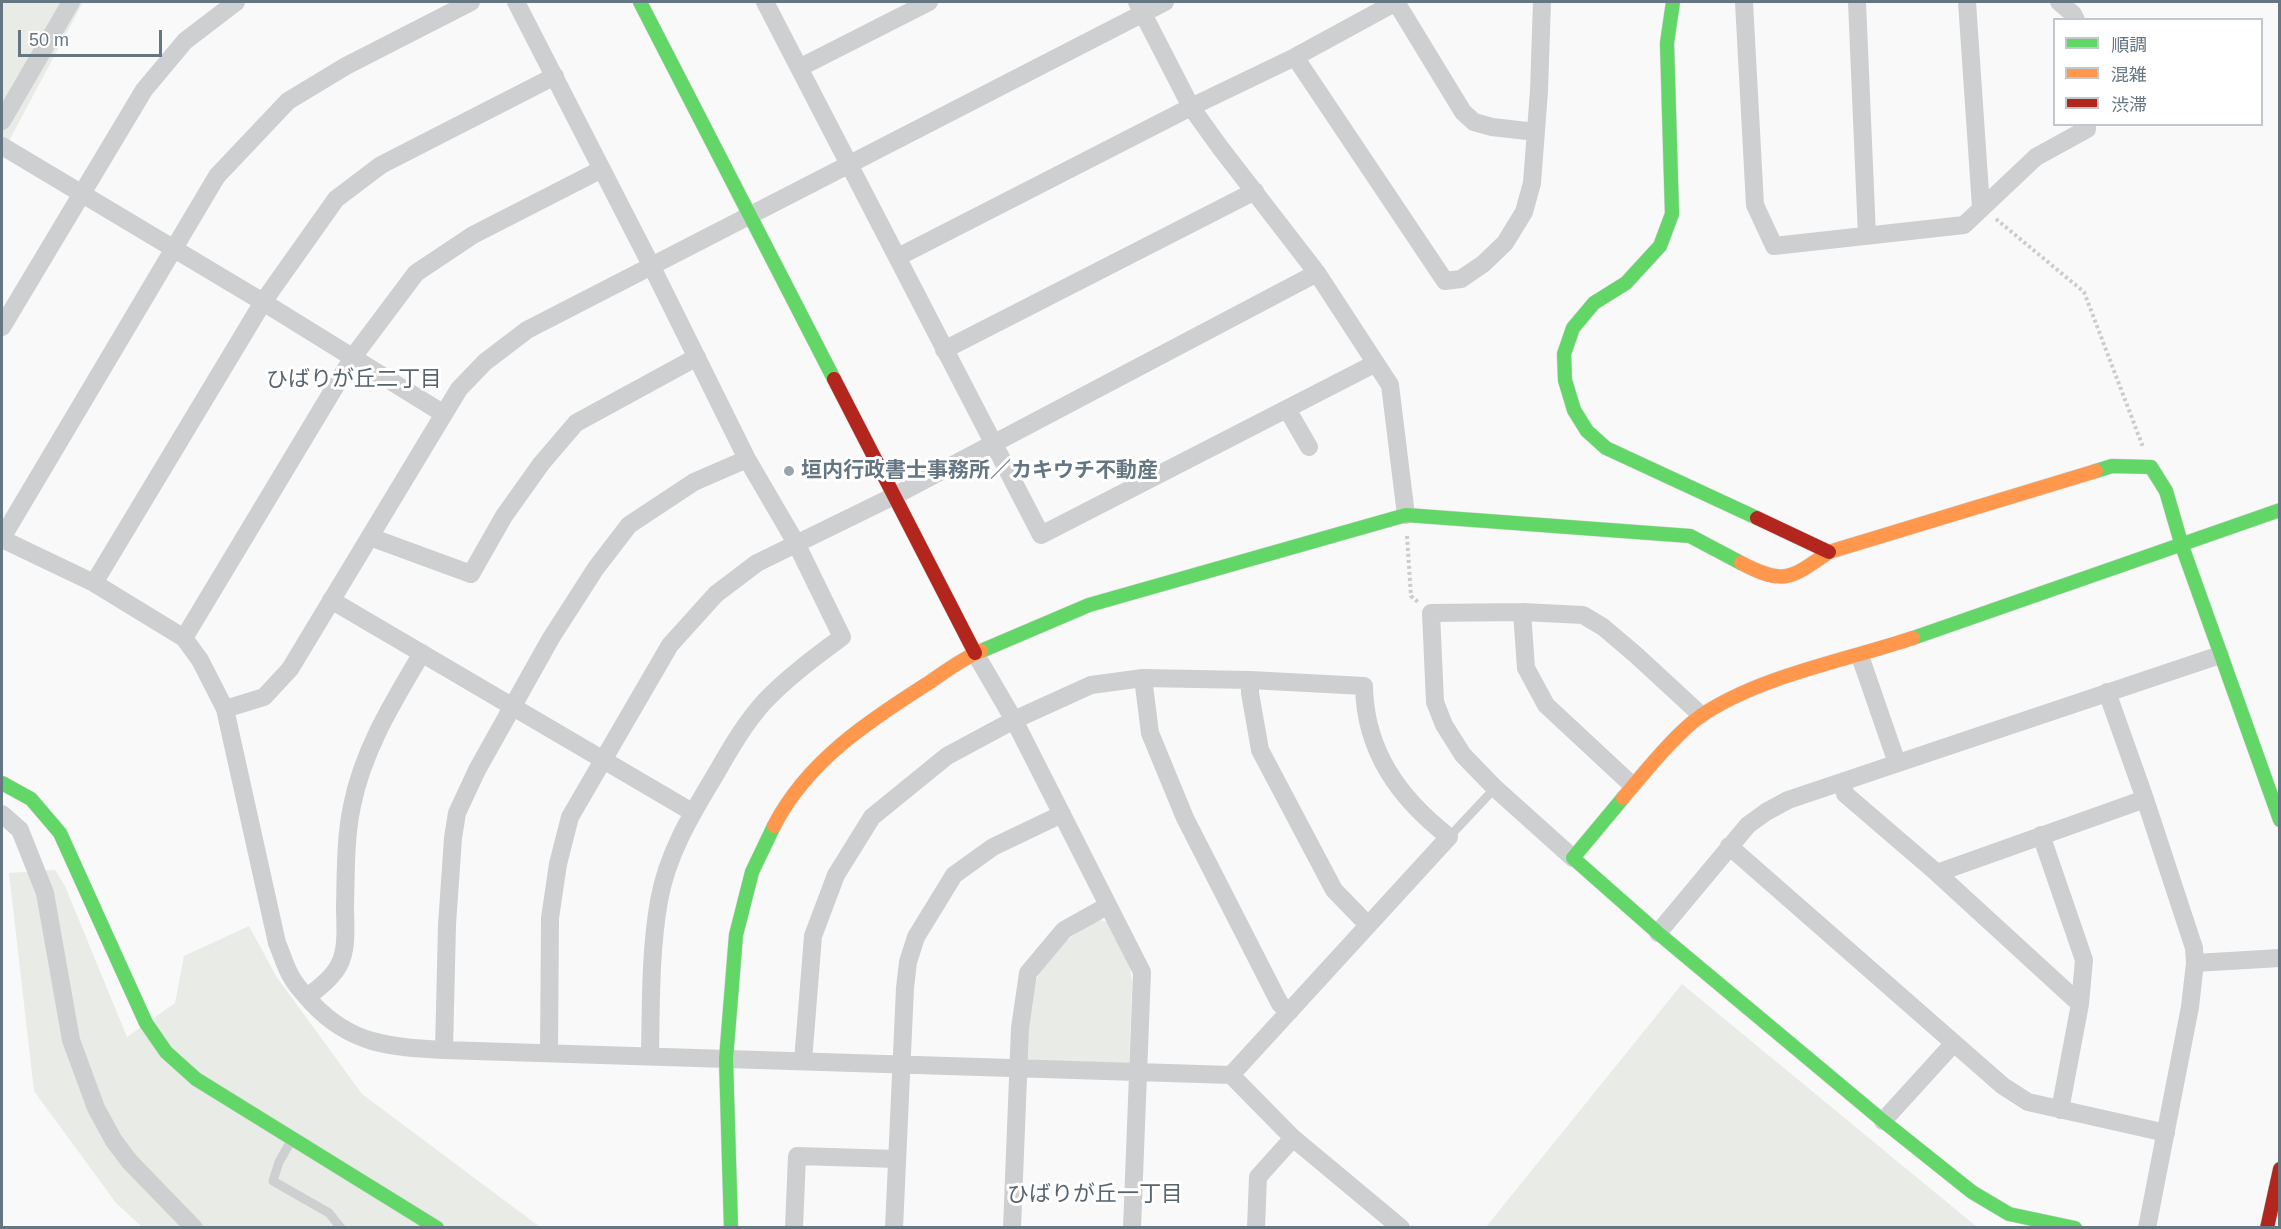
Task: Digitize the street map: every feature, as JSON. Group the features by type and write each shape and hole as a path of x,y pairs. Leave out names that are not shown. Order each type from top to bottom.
{"street":[{"path":"2,121 71,2"},
{"path":"2,327 144,90 184,41 236,2"},
{"path":"471,2 346,66 288,101 216,176 2,538 94,583 184,638 200,660 225,710 277,943 291,977 321,1013 340,1028 366,1040 396,1047 1231,1075 1293,1138 1401,1227"},
{"path":"516,2 652,267 747,459 796,543 842,636 800,668 764,702 735,740 692,812 672,854 659,901 653,951 650,1056"},
{"path":"640,2 975,653 1014,720 1142,972 1132,1227"},
{"path":"765,2 1041,535 1376,363"},
{"path":"799,68 929,2"},
{"path":"225,710 264,697 278,685 290,669 459,389 485,362 527,330 849,165 1140,7 1165,2"},
{"path":"898,257 1191,107 1295,57 1396,2 1463,112 1474,122 1492,127 1536,132"},
{"path":"1295,57 1445,281 1461,279 1483,264 1505,243 1524,212 1532,183 1542,2"},
{"path":"1673,2 1667,43 1672,213 1660,246 1647,262 1626,282 1594,303 1573,328 1564,354 1565,380 1574,410 1587,431 1606,448 1829,552"},
{"path":"1744,2 1755,205 1774,246 1964,225 2036,157 2087,129 2087,126"},
{"path":"1857,2 1867,236"},
{"path":"1967,2 1981,207"},
{"path":"2059,2 2075,18"},
{"path":"1140,7 1191,107 1218,146 1317,273 1390,385 1406,515"},
{"path":"94,583 263,302 336,199 381,165 555,76"},
{"path":"2,146 263,302 444,414"},
{"path":"184,638 352,357 416,273 473,235 602,169"},
{"path":"944,350 1255,191"},
{"path":"549,1053 550,918 558,864 570,817 670,645 716,594 757,563 894,496 1212,331 1317,273"},
{"path":"370,537 471,574 504,516 541,464 576,423 697,357"},
{"path":"1287,409 1309,447"},
{"path":"444,1050 447,925 453,838 457,813 477,770 551,638 596,568 629,525 694,482 747,459"},
{"path":"731,1227 726,1059 736,936 752,872 775,823 799,788 829,754 876,716 975,653 1089,605 1406,515 1690,536 1764,575 1782,578 1797,574 1829,552 2112,466 2151,466 2166,491 2182,546 2280,820"},
{"path":"1573,858 1632,786 1701,715 1754,690 2182,546 2280,510"},
{"path":"331,600 692,812"},
{"path":"1522,612 1526,668 1546,705 1632,786"},
{"path":"1701,715 1603,627 1582,615 1522,612 1431,613 1435,702 1444,725 1463,755 1495,789 1658,933 1883,1121 1972,1192 2009,1214 2075,1227"},
{"path":"307,997 318,989 339,965 345,943 346,842 352,806 363,765 387,712 422,653"},
{"path":"1658,933 1748,825 1788,800 2220,655"},
{"path":"1860,656 1897,763"},
{"path":"1143,678 1150,733 1185,818 1280,1004 1290,1011"},
{"path":"803,1061 813,936 836,875 872,817 946,756 1014,720 1091,685 1143,678 1250,680 1364,686 1364,710 1379,757 1402,791 1433,824 1449,837 1231,1075"},
{"path":"1250,680 1250,693 1260,750 1334,890 1368,925"},
{"path":"2107,692 2194,948 2196,963 2190,1007 2147,1227"},
{"path":"1842,782 1845,794 1937,873 2080,1004"},
{"path":"2,783 31,800 60,833 81,884 146,1023 166,1052 196,1079 437,1227"},
{"path":"1937,873 2145,799"},
{"path":"2,814 20,830 45,893 71,1040 96,1108 114,1141 130,1162 194,1227"},
{"path":"894,1227 908,962 916,937 954,875 993,847 1062,814"},
{"path":"2042,835 2084,960 2080,1004 2060,1110"},
{"path":"1729,846 2003,1086 2028,1102 2166,1133"},
{"path":"1012,1227 1020,1028 1028,973 1064,930 1107,906"},
{"path":"2196,963 2280,958"},
{"path":"1883,1121 1954,1043"},
{"path":"1256,1227 1258,1177 1293,1138"},
{"path":"794,1227 797,1156 897,1160"},
{"path":"2267,1227 2280,1169"}],"lane":[{"path":"1449,837 1495,789"},
{"path":"292,1139 279,1162 273,1181 329,1213 341,1227"}],"path":[{"path":"1981,207 2084,291 2151,466"},
{"path":"1406,515 1411,596 1431,613"}],"shaded area":[{"path":"2,2 83,2 2,154"},
{"path":"55,870 65,886 127,1037 175,1003 184,956 249,926 276,976 362,1094 540,1227 142,1227 116,1203 34,1091 9,873"},
{"path":"1099,920 1108,922 1130,968 1132,982 1129,1065 1029,1062 1025,1056 1032,997 1039,974 1049,957 1061,945"},
{"path":"1682,984 1977,1227 1486,1227"}],"traffic: fast":[{"path":"640,2 834,379"},
{"path":"1673,2 1667,43 1672,214 1660,246 1626,283 1594,303 1573,328 1564,354 1565,380 1574,410 1587,431 1606,448 1757,518"},
{"path":"2096,471 2112,466 2151,467 2166,491 2182,546 2280,820"},
{"path":"1913,638 2280,510"},
{"path":"981,651 1089,605 1406,515 1690,536 1741,563"},
{"path":"2,783 31,799 60,833 146,1023 166,1052 196,1079 437,1228"},
{"path":"1623,798 1573,858 1658,933 1883,1121 1972,1192 2009,1214 2075,1228"},
{"path":"731,1228 726,1059 736,935 752,872 774,826"}],"traffic: slow":[{"path":"1741,563 1768,575 1787,576 1805,568 1829,552 2096,471"},
{"path":"1623,798 1682,732 1702,715 1725,701 1777,679 1913,638"},
{"path":"774,826 804,781 842,744 885,711 955,665 981,651"}],"traffic: jam":[{"path":"834,379 975,653"},
{"path":"1757,518 1829,552"},
{"path":"2267,1228 2280,1169"}],"place":[{"name":"垣内行政書士事務所／カキウチ不動産","path":"789,471"}],"district":[{"name":"ひばりが丘二丁目","path":"354,380"},
{"name":"ひばりが丘一丁目","path":"1095,1195"}]}
